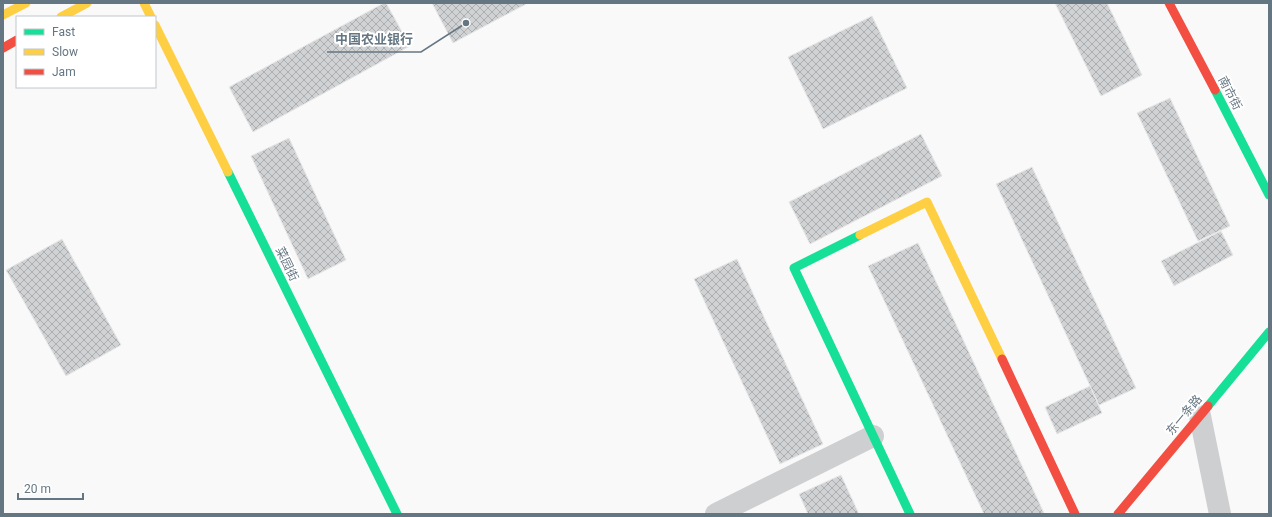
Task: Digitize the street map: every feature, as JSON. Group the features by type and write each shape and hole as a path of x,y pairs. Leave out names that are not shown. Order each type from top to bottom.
{"street":[{"path":"3,15 26,3"},
{"path":"63,16 87,3"},
{"path":"144,3 150,16"},
{"name":"南市街","path":"1169,3 1269,195"},
{"name":"菜园街","path":"156,27 397,514"},
{"path":"3,48 16,41"},
{"path":"910,514 794,268 927,202 1075,514"},
{"name":"东一条路","path":"1118,514 1269,332"},
{"path":"1200,416 1220,514"},
{"path":"716,514 873,436"}],"building":[{"path":"386,3 410,46 253,132 229,87"},
{"path":"432,3 528,3 453,43"},
{"path":"1055,3 1107,3 1142,75 1101,96"},
{"path":"872,16 907,88 823,129 788,57"},
{"path":"1170,98 1230,226 1198,241 1137,113"},
{"path":"921,134 942,176 810,244 789,202"},
{"path":"289,138 346,260 308,279 251,156"},
{"path":"1032,167 1136,388 1099,405 996,184"},
{"path":"1221,231 1233,255 1174,286 1161,261"},
{"path":"62,239 121,345 66,376 6,270"},
{"path":"918,243 1044,513 984,514 868,266"},
{"path":"737,259 823,444 780,464 694,279"},
{"path":"1090,386 1102,413 1057,434 1045,407"},
{"path":"841,475 859,514 808,514 799,494"}],"traffic: fast":[{"path":"1215,90 1269,195"},
{"path":"228,172 397,514"},
{"path":"860,235 794,268 910,514"},
{"path":"1208,406 1269,332"}],"traffic: slow":[{"path":"3,15 26,3"},
{"path":"63,16 87,3"},
{"path":"144,3 150,16"},
{"path":"156,27 228,172"},
{"path":"860,235 927,202 1002,359"}],"traffic: jam":[{"path":"1169,3 1215,90"},
{"path":"3,48 16,41"},
{"path":"1002,359 1075,514"},
{"path":"1118,514 1208,406"}],"place":[{"name":"中国农业银行","path":"466,23"}]}
